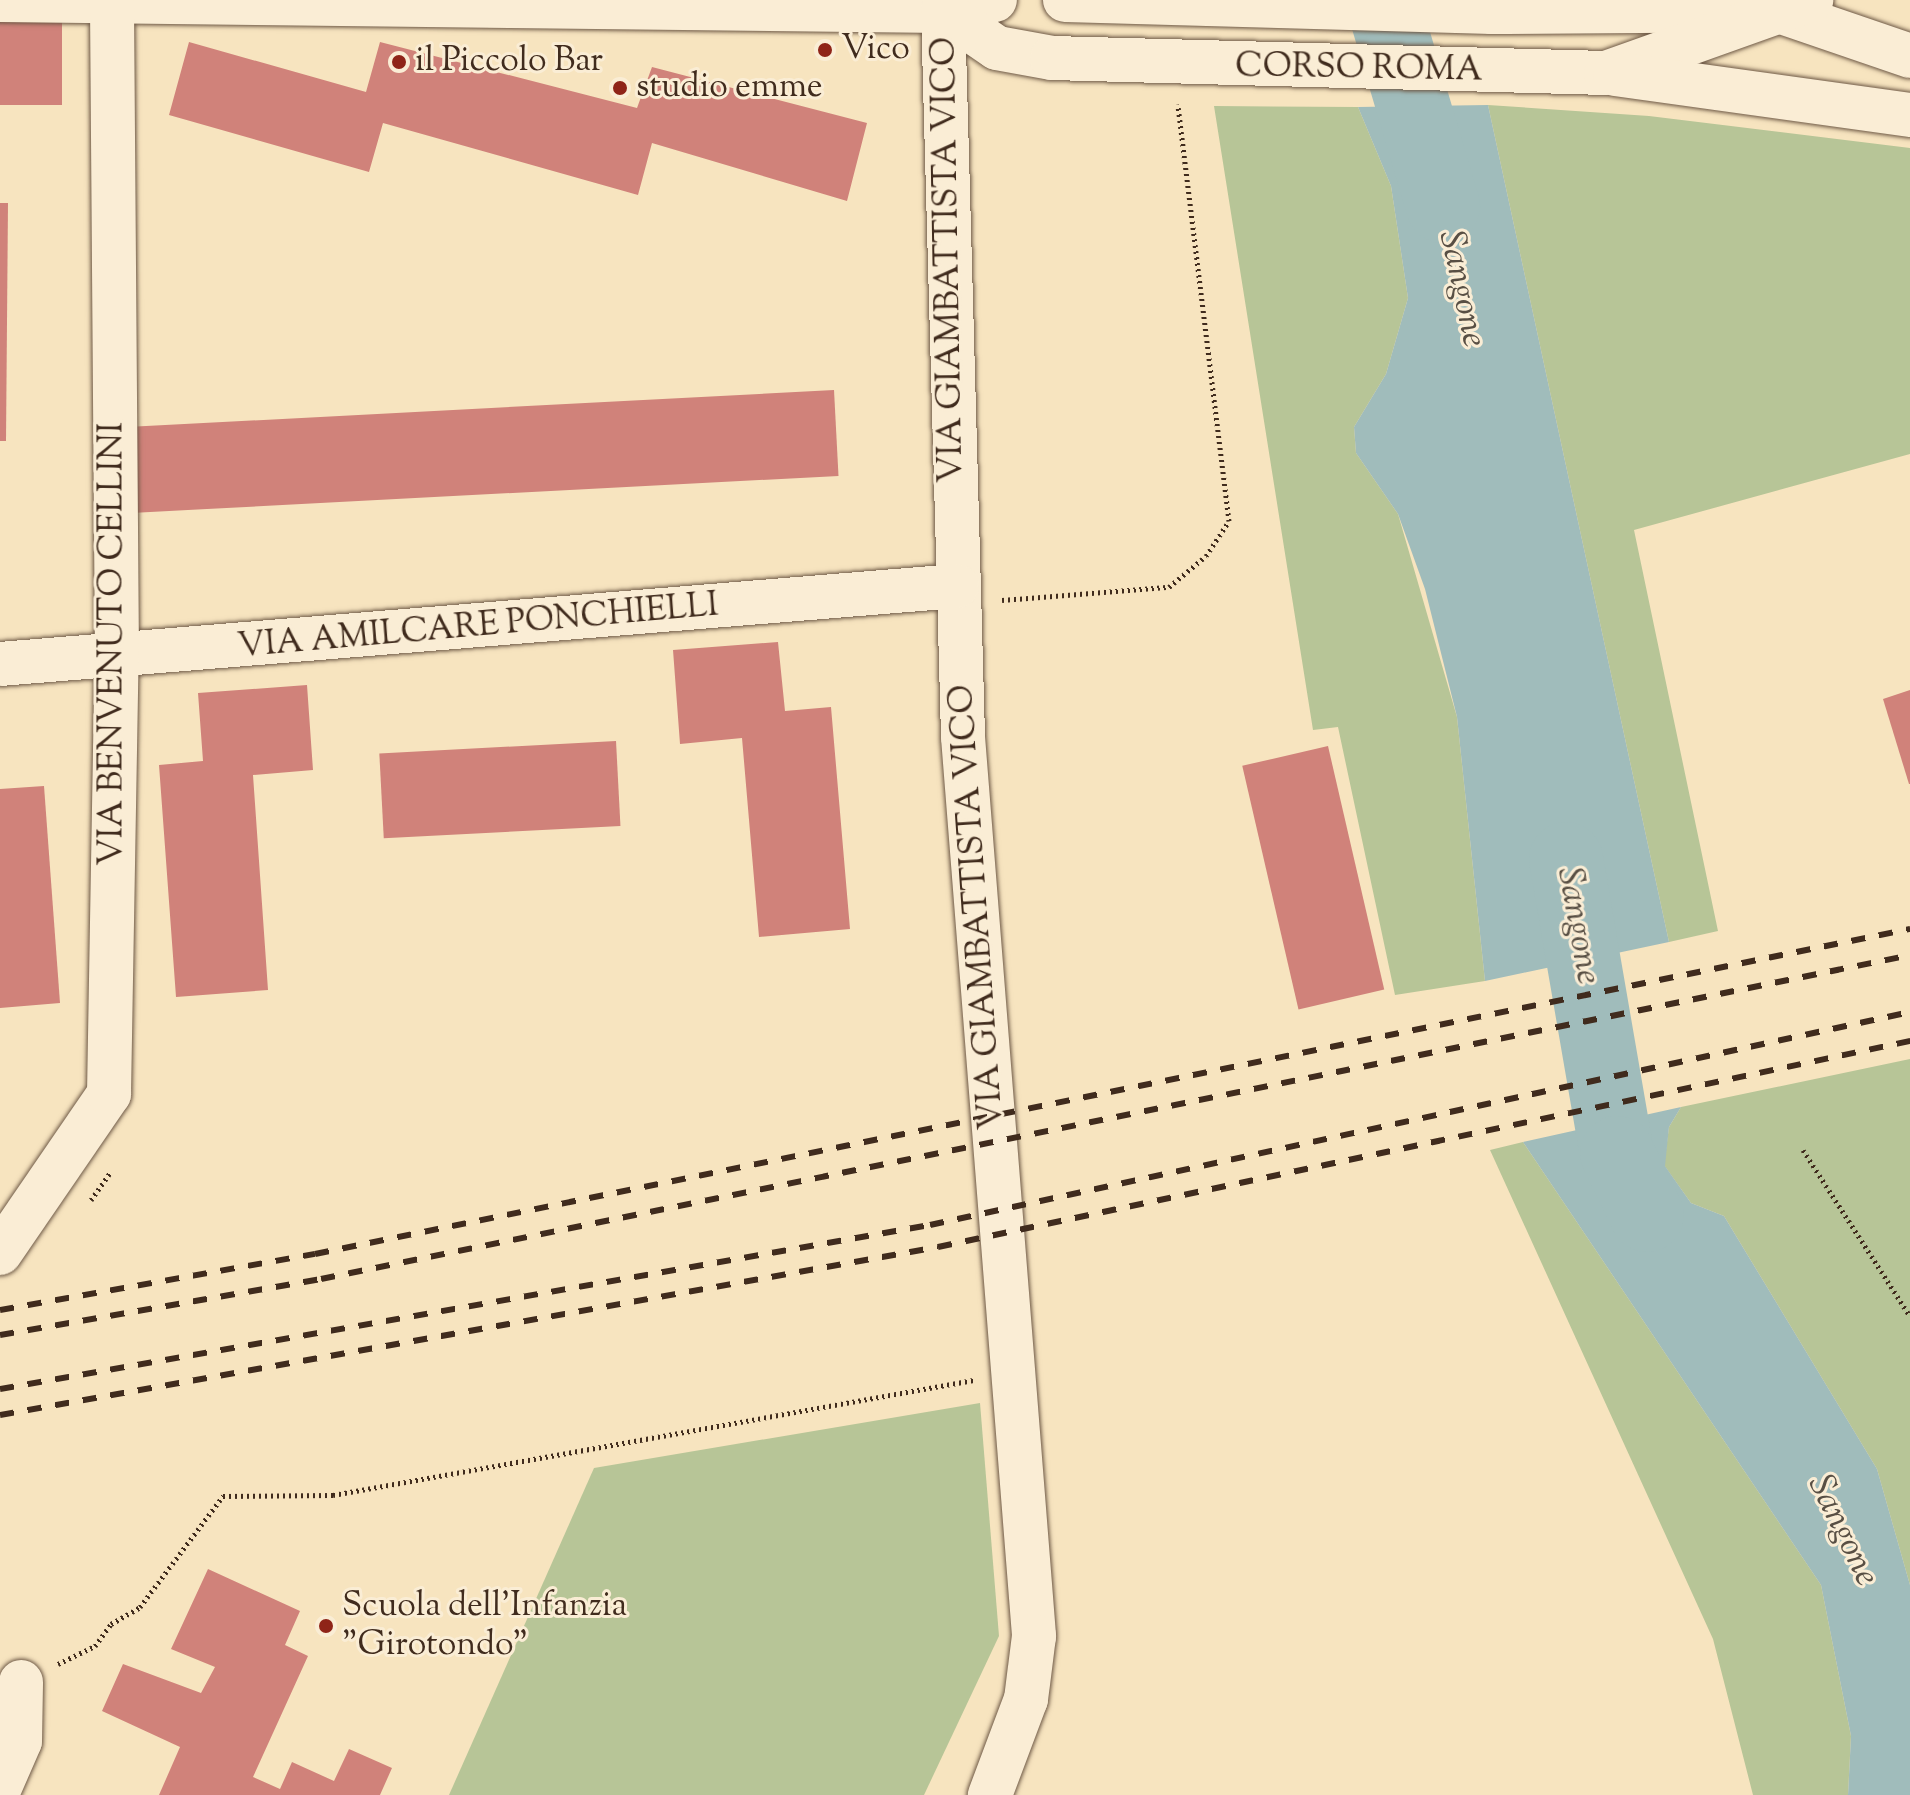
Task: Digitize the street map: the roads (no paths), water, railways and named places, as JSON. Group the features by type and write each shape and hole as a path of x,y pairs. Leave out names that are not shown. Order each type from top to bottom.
{"street":[{"path":"0,0 943,11 995,0"},
{"name":"VIA BENVENUTO CELLINI","path":"0,1253 109,1094 117,657 112,0"},
{"name":"CORSO ROMA","path":"1065,0 1492,12 1603,3 1793,5"},
{"path":"1466,70 1580,42 1603,3"},
{"path":"1603,3 1606,73 1910,115"},
{"path":"1793,5 1910,56"},
{"name":"CORSO ROMA","path":"943,11 997,48 1218,67 1606,73 1793,5"},
{"name":"VIA GIAMBATTISTA VICO","path":"943,11 957,586 1033,1667 990,1795"},
{"name":"VIA AMILCARE PONCHIELLI","path":"0,664 117,657 957,586"},
{"path":"0,1787 20,1741 21,1682"}],"water":[{"path":"1488,105 1669,942 1485,981 1457,717 1425,589 1398,514 1356,453 1354,427 1386,374 1408,298 1391,186 1358,107"},
{"path":"1681,1107 1669,1127 1665,1166 1691,1203 1724,1216 1877,1469 1910,1585 1910,1795 1848,1795 1851,1736 1821,1585 1523,1142"}],"waterway":[{"name":"Sangone","path":"1382,0 1443,206"},
{"name":"Sangone","path":"1566,859 1617,1153 1647,1215"}],"railway":[{"path":"0,1310 315,1254 1910,929"},
{"path":"0,1335 321,1279 1910,955"},
{"path":"0,1389 930,1225 1910,1012"},
{"path":"0,1415 938,1247 1910,1041"}],"place":[{"name":"Vico","path":"825,50"},
{"name":"il Piccolo Bar","path":"399,62"},
{"name":"studio emme","path":"620,88"},
{"name":"Scuola dell'Infanzia \"Girotondo\"","path":"326,1626"}]}
